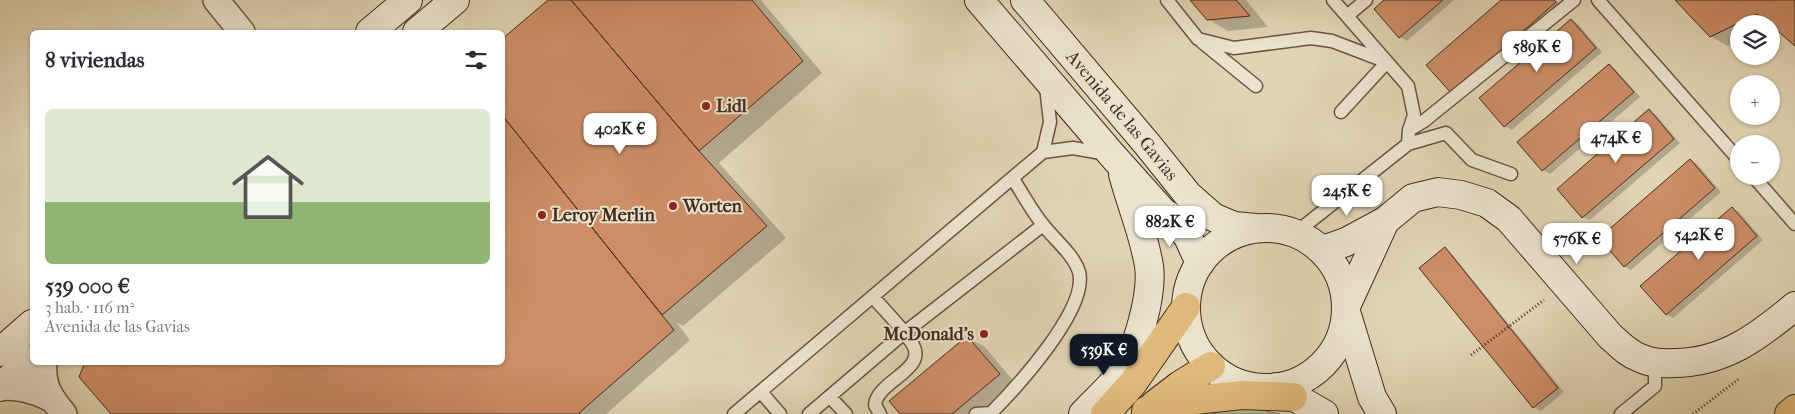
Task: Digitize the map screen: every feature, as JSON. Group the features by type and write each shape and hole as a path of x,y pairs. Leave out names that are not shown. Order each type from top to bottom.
{"highway":[{"path":"1108,410 1133,383 1187,301"},
{"path":"1144,412 1180,385 1210,366"},
{"path":"1144,412 1194,400 1285,392"},
{"path":"1789,414 1795,409"}],"street":[{"path":"216,0 240,30"},
{"path":"372,30 408,0"},
{"path":"419,30 455,0"},
{"name":"Avenida de las Gavias","path":"979,0 1116,160 1163,212 1174,219 1188,237 1200,263"},
{"name":"Avenida de las Gavias","path":"1025,0 1188,195 1213,217 1234,226 1256,228"},
{"path":"1083,414 1120,375 1128,361 1142,322 1148,287 1149,267 1137,216 1116,160"},
{"path":"1322,250 1346,242 1385,221 1413,198 1438,192 1461,195 1487,203 1509,220 1610,336 1626,350 1640,358 1656,362 1691,363 1723,354 1747,342 1795,306"},
{"name":"Avenida de las Gavias","path":"1163,212 1185,271 1187,301"},
{"path":"1285,392 1325,363 1336,349 1343,333 1347,310 1385,221"},
{"path":"1324,414 1285,392 1241,384 1225,377 1210,366 1199,352 1191,336 1186,318 1190,283 1208,252 1222,240 1256,228 1274,228 1292,232 1308,239 1322,250 1334,264 1342,280 1347,310 1372,398 1382,414"},
{"path":"0,352 30,326"},
{"path":"0,387 30,361"},
{"path":"1108,410 1126,374 1128,361"},
{"path":"44,365 43,375 58,406"},
{"path":"0,387 27,388 37,391 58,406"}],"lane":[{"path":"1167,0 1198,39 1256,86"},
{"path":"1334,0 1408,86 1414,115 1409,130 1408,144"},
{"path":"1347,16 1366,0"},
{"path":"1409,130 1424,121 1574,0"},
{"path":"1598,0 1730,150"},
{"path":"1198,39 1234,48 1311,38 1332,41 1387,62"},
{"path":"1341,112 1387,62"},
{"path":"1041,73 1047,91 1050,122 1044,152"},
{"path":"1292,232 1303,227 1408,144 1446,133 1472,160 1511,174"},
{"path":"734,414 1044,152 1073,148 1116,160"},
{"path":"976,414 990,413 1027,375 1058,332 1079,292 1079,272 1072,259 1043,225 1012,179"},
{"path":"1761,185 1795,224"},
{"path":"809,414 904,333 1043,225"},
{"path":"873,297 913,345 916,356 911,366 878,395 875,405 880,414"},
{"path":"1621,414 1654,386 1656,362"},
{"path":"761,392 780,414"},
{"path":"830,397 846,414"}],"path":[{"path":"1471,355 1565,284"},
{"path":"1693,414 1730,386"}],"green space":[{"path":"1248,407 1280,414 1192,414"}],"building":[{"path":"548,0 571,0 699,151 767,226 662,315 505,119 505,36"},
{"name":"Lidl","path":"571,0 752,0 803,61 699,151"},
{"path":"1190,0 1236,0 1250,16 1207,20"},
{"path":"1384,0 1443,0 1399,38 1374,9"},
{"path":"1501,0 1554,0 1556,2 1452,94 1426,65"},
{"path":"1675,0 1795,0 1795,46 1780,33 1780,15 1730,15 1730,27 1710,37"},
{"path":"1571,19 1596,48 1504,127 1479,98"},
{"path":"1609,64 1634,92 1542,171 1517,142"},
{"path":"1649,109 1674,139 1582,218 1557,189"},
{"name":"Leroy Merlin","path":"505,119 674,330 580,414 111,414 79,377 84,365 505,365"},
{"path":"1690,159 1715,188 1624,267 1599,238"},
{"path":"1732,207 1757,236 1666,315 1640,286"},
{"path":"1445,247 1558,388 1533,408 1419,268"},
{"path":"967,336 1000,374 952,414 900,414 889,401"}],"place":[{"name":"Lidl","path":"706,106"},
{"name":"Worten","path":"673,206"},
{"name":"Leroy Merlin","path":"542,215"},
{"name":"McDonald's","path":"984,334"}]}
